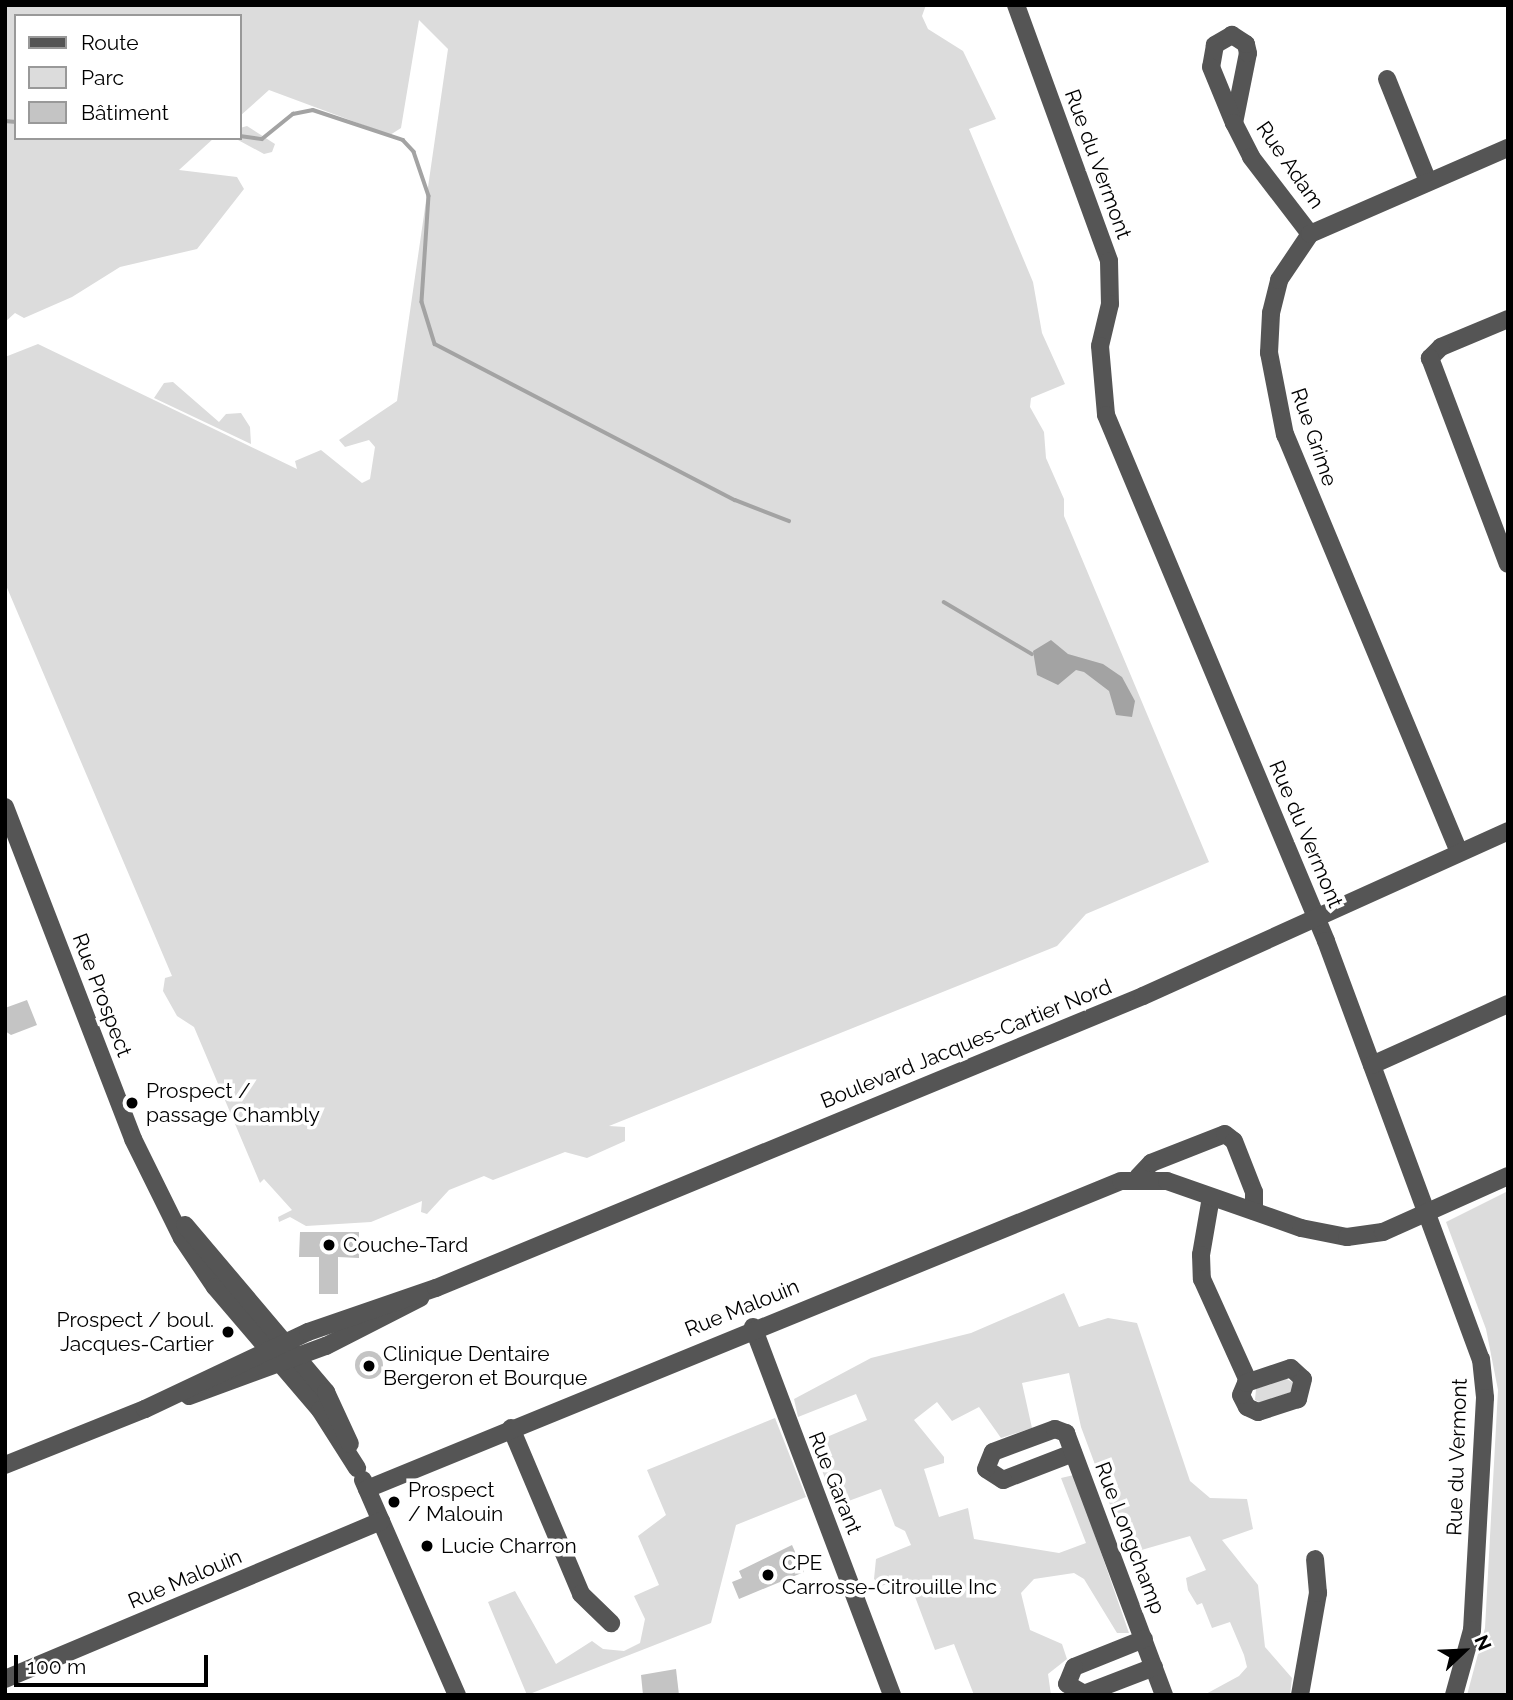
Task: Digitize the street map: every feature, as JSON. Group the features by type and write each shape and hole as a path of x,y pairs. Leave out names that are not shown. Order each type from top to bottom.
{"street":[{"name":"Rue du Vermont","path":"1016,5 1109,261 1110,304 1100,346 1106,415 1316,918 1469,1320 1484,1377 1472,1630 1454,1695"},
{"path":"1387,79 1427,179"},
{"name":"Rue Adam","path":"1234,123 1251,156 1310,234"},
{"path":"1310,234 1427,179 1508,148"},
{"name":"Rue Grime","path":"1310,234 1279,280 1271,313 1274,393 1285,435 1460,852"},
{"path":"1508,319 1441,347 1430,358 1508,564"},
{"name":"Rue Prospect","path":"5,807 133,1139 163,1198 198,1262 320,1410 357,1468"},
{"name":"Boulevard Jacques-Cartier Nord","path":"145,1409 285,1342 380,1303 436,1288 1143,996 1508,831"},
{"path":"1372,1065 1508,1004"},
{"name":"Rue Malouin","path":"367,1489 753,1327 1138,1177 1152,1163 1226,1134 1234,1141 1254,1192 1254,1211"},
{"path":"1138,1177 1347,1237 1383,1232 1508,1176"},
{"path":"1211,1197 1200,1255 1202,1279 1248,1381"},
{"name":"Rue Prospect","path":"163,1198 298,1357 334,1405 357,1468 457,1695"},
{"name":"Boulevard Jacques-Cartier Nord","path":"5,1465 145,1409 281,1364 389,1318 436,1288"},
{"name":"Rue Garant","path":"753,1327 892,1695"},
{"path":"511,1428 581,1594 611,1623"},
{"name":"Rue Longchamp","path":"1073,1453 1164,1695"},
{"name":"Rue Malouin","path":"5,1679 381,1521"},
{"path":"1300,1695 1318,1592 1315,1559"},
{"name":"Rue Longchamp","path":"1143,1639 1074,1667 1067,1684 1084,1694 1154,1667"}],"green space":[{"path":"5,5 926,5 922,16 928,29 963,51 996,119 969,129 1033,282 1042,333 1065,384 1031,398 1030,407 1044,432 1046,458 1064,499 1064,516 1209,862 1086,914 1057,946 609,1126 625,1127 625,1141 587,1158 565,1152 493,1180 484,1176 449,1190 427,1214 421,1212 422,1201 371,1222 306,1226 290,1217 279,1222 278,1217 292,1210 264,1179 260,1183 194,1027 177,1016 163,991 165,978 172,976 5,583 5,357 38,344 297,469 295,461 321,450 362,483 370,479 375,447 369,440 345,447 339,440 397,401 448,49 419,20 401,128 390,135 269,90 242,114 242,14 14,14 14,140 212,140 179,170 237,177 244,189 197,249 120,267 72,297 24,318 15,313 5,322"},
{"path":"247,126 275,144 272,152 264,154 238,140 242,140 242,127"},
{"path":"173,382 219,422 226,414 241,413 250,427 251,444 154,398 164,383"},
{"path":"1508,1191 1508,1695 1467,1695 1485,1628 1498,1390 1486,1329 1446,1222"},
{"path":"1064,1293 1079,1327 1108,1318 1137,1323 1190,1481 1210,1498 1247,1499 1253,1529 1222,1540 1258,1585 1265,1647 1292,1678 1290,1695 1204,1695 1239,1676 1247,1667 1244,1655 1230,1622 1212,1628 1202,1603 1197,1605 1188,1590 1186,1578 1206,1570 1190,1536 1138,1551 1130,1552 1125,1545 1081,1427 1069,1373 1022,1383 1032,1428 1001,1438 979,1407 952,1421 937,1402 914,1420 944,1457 944,1463 924,1469 939,1517 968,1508 974,1539 1059,1553 1086,1543 1061,1478 1074,1475 1129,1633 1117,1633 1084,1579 1074,1573 1034,1579 1021,1593 1030,1630 1062,1644 1067,1659 1048,1674 1051,1695 974,1695 954,1644 935,1650 908,1578 881,1586 874,1579 876,1559 911,1545 905,1531 895,1526 881,1489 835,1506 815,1451 815,1442 867,1420 856,1394 798,1417 794,1399 871,1358 971,1333"},
{"path":"1285,1378 1294,1383 1293,1391 1261,1403 1255,1400 1256,1389"},
{"path":"775,1418 806,1497 736,1525 711,1623 527,1695 488,1602 515,1591 556,1664 592,1641 603,1649 624,1651 640,1643 645,1619 634,1596 659,1585 638,1536 666,1515 647,1470"}],"shaded area":[{"path":"1051,640 1068,654 1103,664 1122,677 1135,701 1132,717 1116,715 1109,691 1084,672 1076,670 1058,685 1037,675 1033,651"}],"building":[{"path":"27,1000 37,1025 11,1035 5,1031 5,1008"},
{"name":"Couche-Tard","path":"300,1232 359,1232 359,1258 338,1257 338,1294 319,1294 319,1257 299,1257"},
{"name":"Clinique Dentaire Bergeron et Bourque","path":"369,1351 379,1355 383,1365 379,1375 369,1379 359,1375 355,1365 359,1355"},
{"name":"CPE Carrosse-Citrouille Inc","path":"792,1545 804,1572 739,1599 732,1582 742,1578 739,1571"},
{"path":"676,1669 679,1695 643,1695 641,1675"}],"waterway":[{"path":"242,136 262,139 293,114 313,110 403,140 414,152 429,196 422,302 435,344 735,500 789,521"},
{"path":"5,121 14,122"},
{"path":"944,602 1032,654"}],"place":[{"name":"Prospect / passage Chambly","path":"132,1103"},
{"name":"Couche-Tard","path":"329,1245"},
{"name":"Prospect / boul. Jacques-Cartier","path":"228,1332"},
{"name":"Clinique Dentaire Bergeron et Bourque","path":"369,1366"},
{"name":"Prospect / Malouin","path":"394,1502"},
{"name":"Lucie Charron","path":"427,1546"},
{"name":"CPE Carrosse-Citrouille Inc","path":"768,1575"}]}
